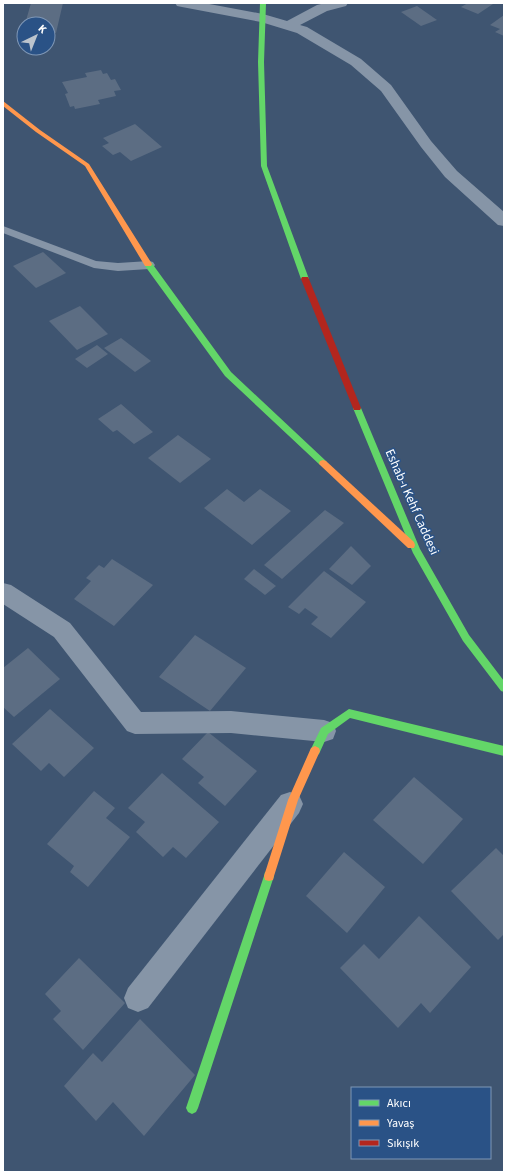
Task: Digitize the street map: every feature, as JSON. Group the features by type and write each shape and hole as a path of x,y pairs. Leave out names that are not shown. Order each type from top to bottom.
{"street":[{"path":"182,3 263,18 302,30 356,62 386,88 426,144 451,174 504,221"},
{"name":"Eshab-ı Kehf Caddesi","path":"263,3 261,62 264,166 318,314 416,550 466,638 504,688"},
{"path":"287,26 322,8 341,3"},
{"path":"3,103 38,131 87,164 150,265 228,374 416,550"},
{"path":"3,592 62,630 135,723 231,722 324,731"},
{"path":"192,1108 258,912 293,800 324,731 349,713 504,751"},
{"path":"138,998 293,800"}],"lane":[{"path":"3,229 94,264 118,267 150,265"}],"building":[{"path":"31,3 63,3 56,33 56,16 27,16"},
{"path":"468,3 493,4 478,14 461,7"},
{"path":"417,6 437,20 421,26 401,12"},
{"path":"504,15 504,36 495,32 500,29 490,25"},
{"path":"101,70 103,74 107,73 111,80 115,79 121,90 114,91 116,96 98,100 100,104 75,109 74,106 70,107 65,94 68,93 62,82 87,77 85,73"},
{"path":"135,124 162,147 131,161 120,152 113,155 102,146 109,143 103,138"},
{"path":"43,252 66,273 36,288 13,266"},
{"path":"80,306 108,334 77,350 49,321"},
{"path":"121,338 151,361 135,372 104,348"},
{"path":"97,345 108,354 87,368 75,359"},
{"path":"121,404 153,432 134,444 117,430 113,432 98,419"},
{"path":"178,435 211,459 180,483 148,458"},
{"path":"227,489 244,502 260,489 291,511 252,545 204,508"},
{"path":"325,510 344,523 282,579 264,565"},
{"path":"351,546 371,566 352,585 329,569"},
{"path":"112,559 153,585 114,626 74,599 91,581 86,578 99,565 104,568"},
{"path":"254,569 276,586 265,595 244,579"},
{"path":"324,571 366,602 331,638 311,624 318,617 305,608 299,614 288,607"},
{"path":"195,635 246,668 210,711 159,677"},
{"path":"28,648 60,679 14,717 3,707 3,668"},
{"path":"50,709 94,748 64,777 49,763 41,771 12,744"},
{"path":"208,732 257,771 225,806 198,783 204,777 182,759"},
{"path":"162,773 219,822 186,858 173,847 163,857 136,832 145,822 128,808"},
{"path":"414,777 463,819 423,864 373,820"},
{"path":"94,791 115,808 106,818 130,837 88,887 70,872 74,866 47,844"},
{"path":"496,848 504,856 504,934 498,940 451,891"},
{"path":"344,852 385,887 347,933 306,896"},
{"path":"419,916 471,967 430,1013 421,1003 398,1028 340,968 364,944 379,959"},
{"path":"79,958 125,1003 83,1050 53,1019 61,1011 45,994"},
{"path":"140,1019 195,1075 144,1136 113,1102 96,1121 64,1086 93,1053 102,1062"}],"traffic: fast":[{"path":"263,3 261,62 264,166 305,279"},
{"path":"148,264 228,374 323,463"},
{"path":"357,408 416,550 466,638 504,688"},
{"path":"315,751 324,731 349,713 504,751"},
{"path":"192,1108 269,876"}],"traffic: slow":[{"path":"3,103 38,131 87,165 148,264"},
{"path":"323,463 411,545"},
{"path":"269,876 293,800 315,751"}],"traffic: jam":[{"path":"305,279 357,408"}]}
